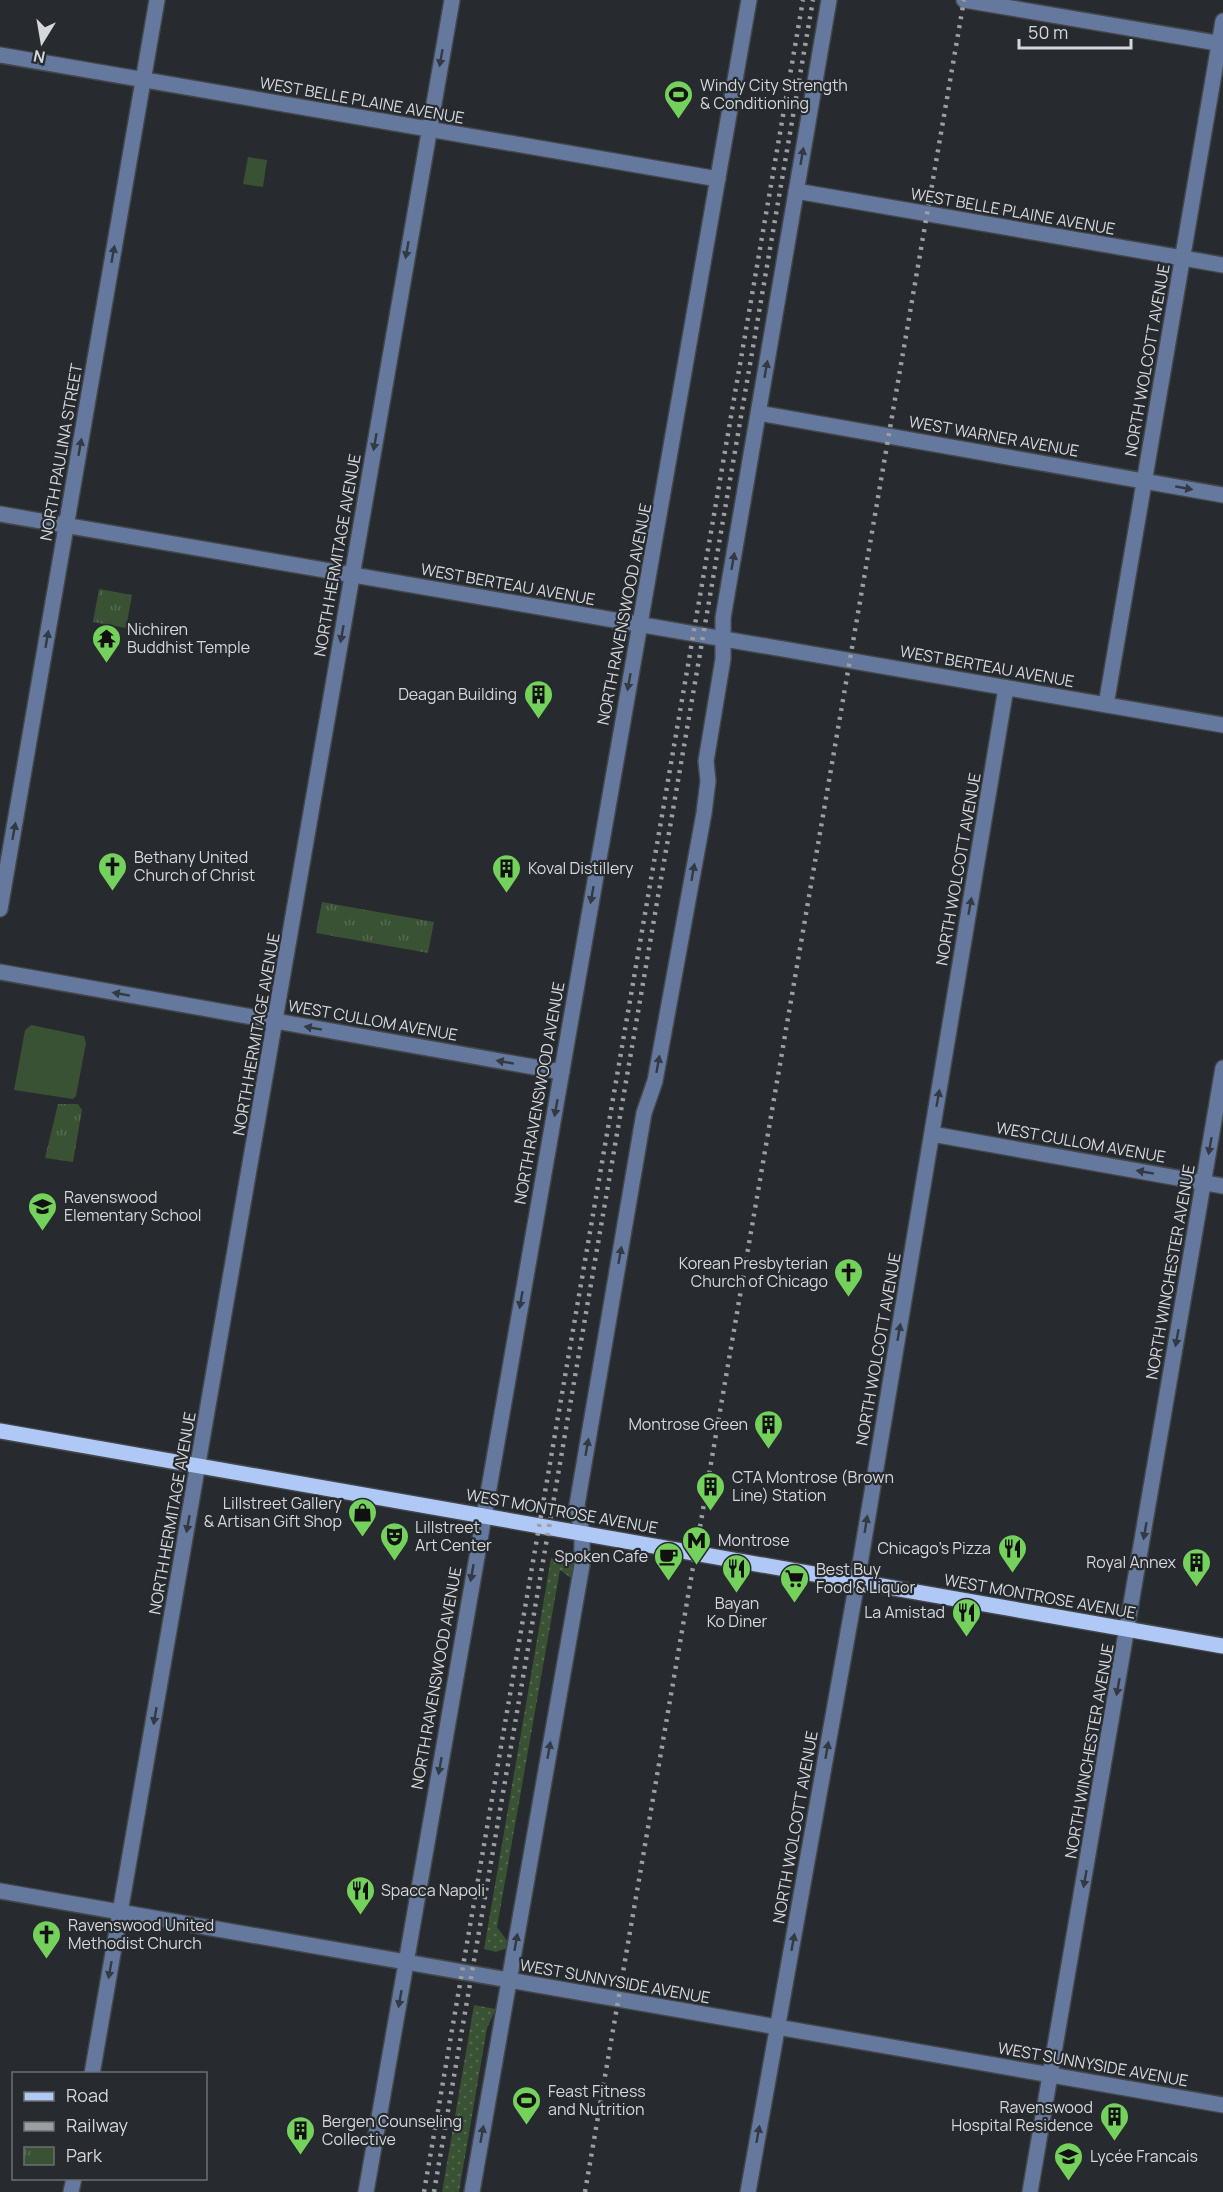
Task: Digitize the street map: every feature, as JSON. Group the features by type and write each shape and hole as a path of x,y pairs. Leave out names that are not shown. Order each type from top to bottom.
{"main road":[{"name":"WEST MONTROSE AVENUE","path":"0,1431 1223,1646"}],"street":[{"name":"NORTH PAULINA STREET","path":"0,909 157,0"},
{"name":"NORTH HERMITAGE AVENUE","path":"92,2072 452,0"},
{"name":"NORTH RAVENSWOOD AVENUE","path":"366,2192 639,624 646,603 749,0"},
{"path":"472,2192 582,1564 582,1533 577,1505 644,1113 655,1081 704,813 708,781 706,761 723,659 723,618 829,0"},
{"path":"964,0 1221,43"},
{"name":"NORTH WOLCOTT AVENUE","path":"1106,705 1223,21"},
{"name":"WEST BELLE PLAINE AVENUE","path":"0,55 718,179"},
{"name":"WEST BELLE PLAINE AVENUE","path":"796,191 1223,266"},
{"name":"WEST WARNER AVENUE","path":"758,413 1223,495"},
{"name":"WEST BERTEAU AVENUE","path":"0,514 1223,725"},
{"name":"NORTH WOLCOTT AVENUE","path":"748,2192 857,1582 1006,688"},
{"name":"WEST CULLOM AVENUE","path":"0,972 562,1072"},
{"name":"NORTH WINCHESTER AVENUE","path":"1030,2192 1223,1068"},
{"name":"WEST CULLOM AVENUE","path":"932,1134 1223,1186"},
{"name":"WEST SUNNYSIDE AVENUE","path":"0,1892 1051,2074 1223,2106"}],"green space":[{"path":"248,157 267,160 263,187 243,184"},
{"path":"99,589 132,595 126,628 93,622"},
{"path":"322,902 434,922 428,953 316,933"},
{"path":"31,1025 84,1036 86,1043 76,1096 73,1099 14,1090 25,1030"},
{"path":"58,1104 78,1104 82,1110 73,1162 45,1158"},
{"path":"551,1558 574,1562 571,1578 560,1570 497,1927 508,1942 507,1948 496,1952 484,1949"},
{"path":"474,2005 496,2009 487,2028 459,2192 442,2192"}],"railway":[{"path":"424,2192 803,0"},
{"path":"434,2192 813,0"},
{"path":"585,2192 964,0"}],"place":[{"name":"Windy City Strength & Conditioning","path":"679,120"},
{"name":"Nichiren Buddhist Temple","path":"106,664"},
{"name":"Deagan Building","path":"538,720"},
{"name":"Bethany United Church of Christ","path":"113,892"},
{"name":"Koval Distillery","path":"507,894"},
{"name":"Ravenswood Elementary School","path":"43,1232"},
{"name":"Korean Presbyterian Church of Chicago","path":"849,1298"},
{"name":"Montrose Green","path":"769,1450"},
{"name":"CTA Montrose (Brown Line) Station","path":"711,1512"},
{"name":"Lillstreet Gallery & Artisan Gift Shop","path":"363,1538"},
{"name":"Lillstreet Art Center","path":"394,1562"},
{"name":"Montrose","path":"697,1566"},
{"name":"Chicago's Pizza","path":"1012,1574"},
{"name":"Spoken Cafe","path":"669,1582"},
{"name":"Royal Annex","path":"1197,1588"},
{"name":"Bayan Ko Diner","path":"737,1594"},
{"name":"Best Buy Food & Liquor","path":"795,1604"},
{"name":"La Amistad","path":"966,1638"},
{"name":"Spacca Napoli","path":"360,1916"},
{"name":"Ravenswood United Methodist Church","path":"47,1960"},
{"name":"Feast Fitness and Nutrition","path":"527,2126"},
{"name":"Ravenswood Hospital Residence","path":"1114,2142"},
{"name":"Bergen Counseling Collective","path":"301,2156"},
{"name":"Lycée Francais","path":"1069,2182"}]}
